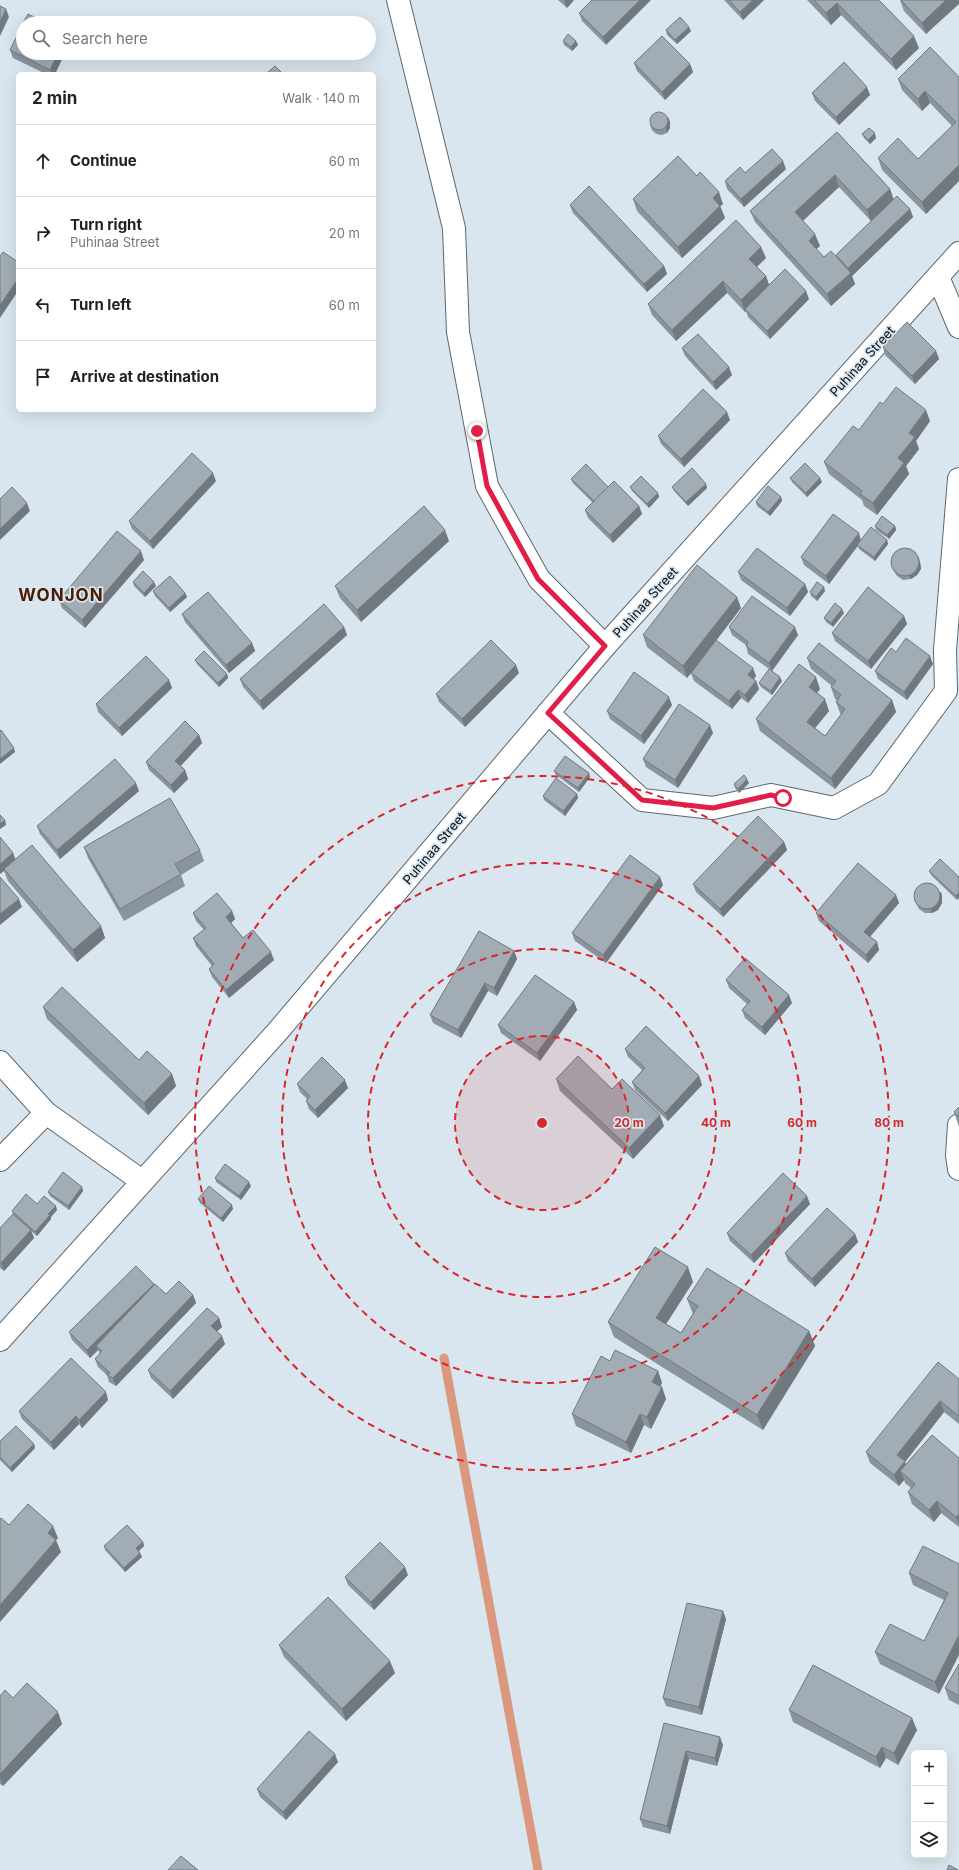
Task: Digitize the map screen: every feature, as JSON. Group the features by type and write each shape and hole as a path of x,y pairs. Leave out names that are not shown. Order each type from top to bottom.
{"street":[{"path":"398,0 454,228 458,332 487,486 538,579 605,646"},
{"name":"Puhinaa Street","path":"0,1340 278,1031 605,646 959,254"},
{"path":"938,277 959,327"},
{"path":"548,713 642,800 713,808 771,795 834,808 878,784 952,697 944,650 958,490"},
{"path":"0,1062 46,1113 142,1181"},
{"path":"0,1160 46,1113"},
{"path":"959,1126 957,1155 959,1169"}],"building":[{"path":"592,0 640,0 603,37 579,13"},
{"path":"729,0 753,0 740,12"},
{"path":"814,0 879,0 914,36 891,59 837,3 826,13"},
{"path":"901,0 946,0 922,23"},
{"path":"0,6 6,9 0,22"},
{"path":"680,17 689,27 675,40 666,30"},
{"path":"568,34 576,41 571,47 563,41"},
{"path":"662,36 690,64 662,92 634,63"},
{"path":"16,38 16,53 10,50"},
{"path":"930,47 959,77 959,165 922,202 878,158 898,138 918,159 956,122 925,91 918,99 898,79"},
{"path":"30,60 55,60 50,70"},
{"path":"844,62 867,87 836,117 812,93"},
{"path":"275,66 281,72 268,72"},
{"path":"655,112 663,112 668,117 666,128 663,130 655,130 650,125 650,117"},
{"path":"869,128 875,133 868,140 862,134"},
{"path":"837,132 890,189 867,210 835,175 795,212 815,234 809,241 824,257 831,251 851,273 827,294 750,211"},
{"path":"772,149 783,161 741,199 725,181 740,167 745,173"},
{"path":"678,156 697,176 700,172 719,192 713,198 720,206 678,247 633,199"},
{"path":"589,186 664,266 644,284 570,205"},
{"path":"897,196 910,209 848,268 836,255"},
{"path":"736,220 761,247 749,259 766,276 741,300 723,281 672,330 648,304"},
{"path":"3,252 16,261 16,282 0,305 0,256"},
{"path":"785,269 806,291 767,331 745,309"},
{"path":"907,322 936,351 912,376 883,347"},
{"path":"698,334 729,367 713,382 682,348"},
{"path":"896,387 926,410 909,433 915,437 898,458 904,463 873,503 860,494 862,491 824,462 853,426 859,430 880,402 883,404"},
{"path":"703,389 727,412 681,459 658,436"},
{"path":"192,453 213,473 150,541 129,521"},
{"path":"805,463 820,478 806,493 790,478"},
{"path":"586,464 608,487 594,501 571,479"},
{"path":"692,468 706,484 686,502 672,487"},
{"path":"641,476 658,493 647,504 630,487"},
{"path":"614,481 639,506 610,535 585,510"},
{"path":"768,486 781,497 768,512 756,502"},
{"path":"12,487 27,503 0,529 0,499"},
{"path":"424,506 445,530 357,610 335,586"},
{"path":"833,514 859,533 826,576 801,557"},
{"path":"882,516 895,526 887,535 875,526"},
{"path":"871,527 887,540 874,557 857,545"},
{"path":"117,531 141,551 82,620 59,600"},
{"path":"757,548 805,584 787,608 738,572"},
{"path":"905,548 915,552 919,562 915,572 905,576 895,572 891,562 895,552"},
{"path":"697,565 737,597 683,666 643,635"},
{"path":"143,571 154,582 144,593 133,582"},
{"path":"170,576 185,593 169,608 153,591"},
{"path":"817,582 824,587 816,597 810,592"},
{"path":"868,587 904,616 868,661 832,633"},
{"path":"208,592 252,643 226,665 182,614"},
{"path":"752,596 795,627 769,663 746,646 748,642 729,627"},
{"path":"835,603 842,609 831,623 824,618"},
{"path":"324,604 344,627 260,701 240,679"},
{"path":"906,638 930,656 904,692 875,671 891,648 896,652"},
{"path":"491,640 516,665 462,719 436,694"},
{"path":"716,640 753,668 748,675 756,681 745,695 738,690 729,701 691,673"},
{"path":"819,643 892,700 831,778 756,719 799,664 816,677 809,687 825,699 807,722 825,736 845,709 836,702 841,695 831,687 836,681 807,658"},
{"path":"204,651 227,674 218,683 195,660"},
{"path":"146,656 169,680 119,728 96,704"},
{"path":"769,669 780,677 771,691 759,683"},
{"path":"634,672 669,697 641,736 607,711"},
{"path":"679,704 710,725 675,780 643,759"},
{"path":"185,721 199,735 175,761 185,770 171,785 146,762"},
{"path":"1,730 14,748 0,759 0,731"},
{"path":"565,756 589,773 578,788 554,771"},
{"path":"115,759 136,783 57,850 37,826"},
{"path":"744,775 747,779 738,789 734,784"},
{"path":"556,778 577,794 563,811 543,796"},
{"path":"170,798 200,850 175,864 181,874 120,909 84,847"},
{"path":"0,815 5,820 0,824"},
{"path":"758,816 784,842 720,909 693,884"},
{"path":"0,837 13,853 0,864"},
{"path":"32,845 101,926 73,950 4,869"},
{"path":"630,855 660,877 603,955 572,933"},
{"path":"940,859 959,877 959,892 956,896 929,871"},
{"path":"858,863 896,895 864,932 877,942 866,955 816,913"},
{"path":"0,877 19,899 0,914"},
{"path":"927,883 936,887 940,896 936,905 927,909 918,905 914,896 918,887"},
{"path":"217,893 232,911 226,917 243,938 253,930 271,952 226,990 209,969 214,964 193,938 206,928 193,913"},
{"path":"479,931 514,951 494,988 485,983 458,1030 430,1015"},
{"path":"745,958 789,995 762,1027 742,1010 750,1001 726,980"},
{"path":"535,975 574,1002 537,1053 498,1025"},
{"path":"62,987 139,1060 147,1051 172,1074 144,1103 43,1007"},
{"path":"646,1026 699,1076 665,1113 632,1082 645,1068 625,1049"},
{"path":"578,1056 612,1089 622,1079 660,1115 629,1148 556,1079"},
{"path":"322,1057 345,1080 315,1110 306,1101 310,1096 297,1084"},
{"path":"959,1107 959,1117 954,1112"},
{"path":"225,1164 249,1182 239,1196 215,1178"},
{"path":"63,1172 82,1187 68,1206 48,1192"},
{"path":"783,1173 807,1196 751,1255 727,1233"},
{"path":"209,1186 232,1205 221,1218 198,1199"},
{"path":"26,1194 37,1204 44,1196 56,1206 35,1232 12,1211"},
{"path":"827,1208 855,1234 812,1279 785,1253"},
{"path":"13,1214 31,1230 1,1263 0,1228"},
{"path":"655,1247 688,1267 656,1318 681,1333 698,1306 687,1299 707,1268 809,1331 757,1415 608,1322"},
{"path":"136,1266 154,1284 87,1350 69,1332"},
{"path":"179,1281 193,1295 113,1378 106,1374 110,1373 95,1359 102,1351 96,1346 155,1284 166,1294"},
{"path":"207,1308 219,1318 211,1326 222,1336 170,1391 148,1370"},
{"path":"615,1350 658,1371 652,1382 662,1387 647,1417 640,1414 626,1442 572,1414 601,1356 610,1361"},
{"path":"71,1358 106,1392 79,1420 76,1416 51,1442 19,1411"},
{"path":"938,1362 959,1379 959,1416 940,1401 897,1455 905,1461 894,1475 866,1452"},
{"path":"16,1426 34,1444 10,1468 0,1457 0,1441"},
{"path":"932,1435 959,1458 959,1514 956,1517 937,1501 929,1510 908,1492 915,1484 900,1471"},
{"path":"28,1504 53,1526 48,1533 56,1540 0,1605 0,1519 1,1518 9,1525"},
{"path":"127,1525 143,1542 136,1548 140,1553 124,1568 104,1546"},
{"path":"380,1542 405,1567 371,1602 345,1577"},
{"path":"923,1546 959,1564 959,1635 935,1682 875,1652 890,1624 924,1641 948,1593 909,1573"},
{"path":"328,1597 390,1661 342,1709 279,1645"},
{"path":"687,1603 723,1611 699,1707 663,1698"},
{"path":"959,1664 959,1696 945,1688"},
{"path":"813,1665 912,1718 894,1753 882,1747 876,1757 789,1710"},
{"path":"27,1683 58,1712 0,1774 0,1696 5,1690 13,1698"},
{"path":"664,1723 720,1737 715,1758 686,1751 667,1826 640,1819"},
{"path":"309,1731 335,1754 283,1812 257,1789"},
{"path":"181,1856 198,1870 168,1870"},
{"path":"949,1865 958,1870 947,1870"}],"waterway":[{"path":"444,1358 538,1870"}],"district":[{"name":"WONJON","path":"61,595"}],"route":[{"path":"477,431 487,486 538,579 605,646 548,713 642,800 713,808 771,795 783,798"}]}
